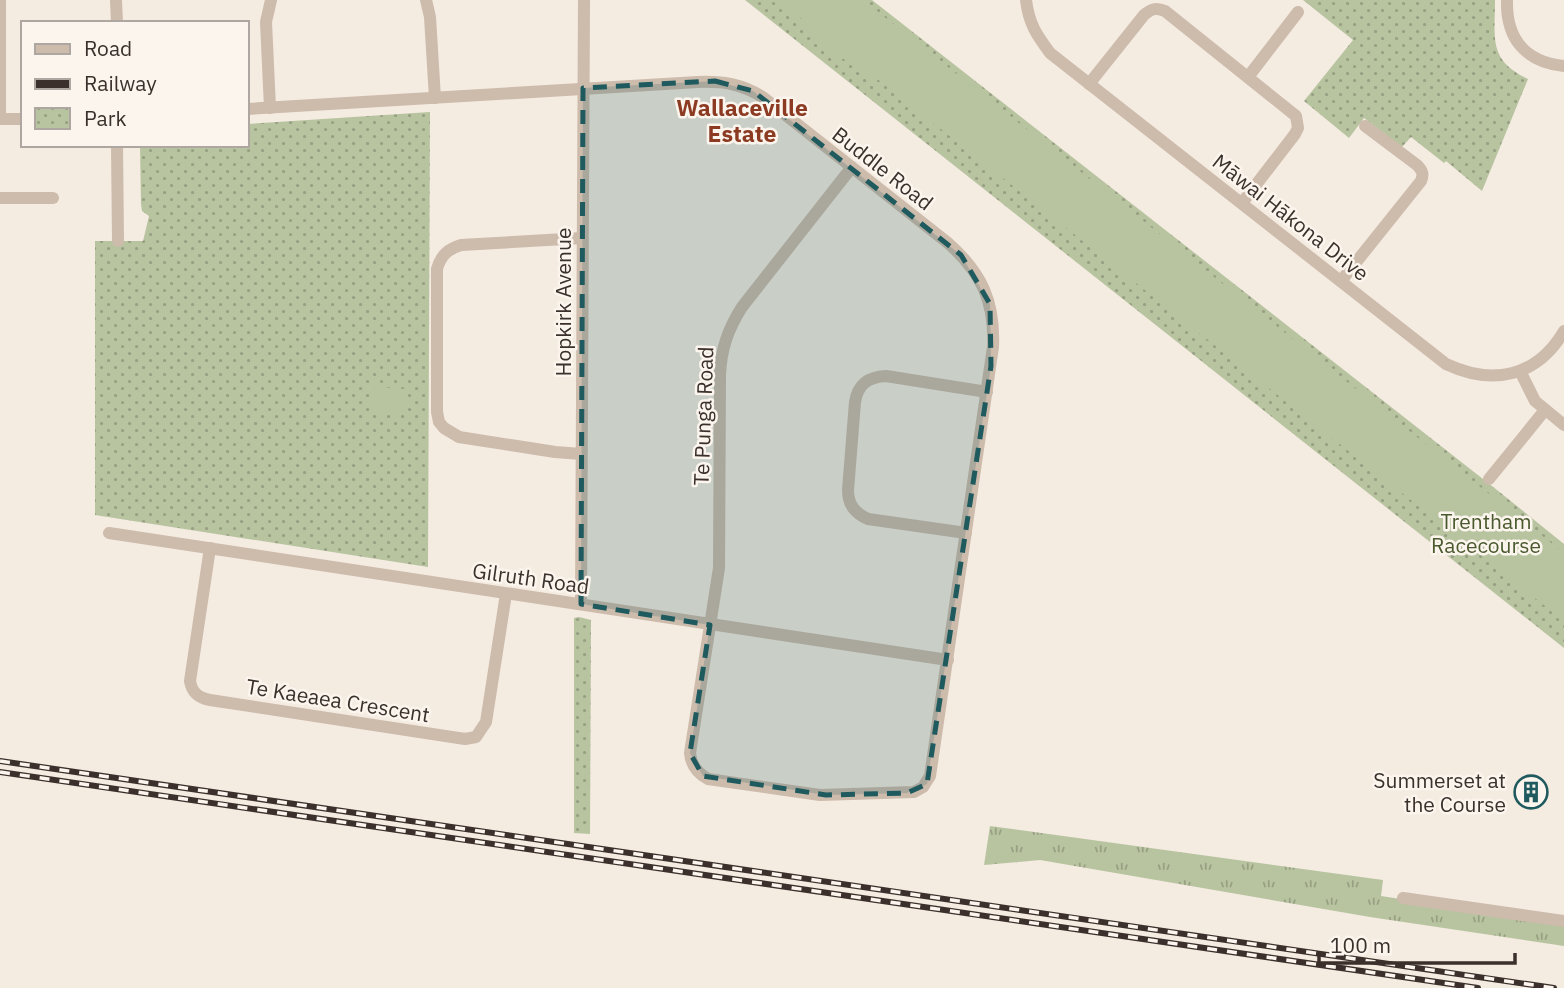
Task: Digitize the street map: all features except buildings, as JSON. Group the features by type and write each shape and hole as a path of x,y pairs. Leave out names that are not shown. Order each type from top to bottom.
{"street":[{"path":"0,0 0,119 21,119"},
{"path":"116,0 117,21"},
{"path":"270,108 266,22 271,0"},
{"path":"426,0 430,17 435,99"},
{"name":"Hopkirk Avenue","path":"581,604 584,0"},
{"name":"Māwai Hākona Drive","path":"1026,0 1029,18 1050,53 1446,364 1484,376 1520,371 1552,347 1564,331"},
{"path":"1507,0 1506,14 1513,34 1524,51 1539,61 1564,66"},
{"path":"1089,84 1144,15 1160,4 1296,116 1298,128 1242,203"},
{"path":"1248,77 1298,12"},
{"name":"Buddle Road","path":"248,110 715,81 753,91 852,167 961,255 979,278 990,304 994,331 987,392 948,660"},
{"path":"1341,281 1423,176 1417,165 1365,126"},
{"path":"117,147 118,241"},
{"name":"Te Punga Road","path":"852,167 742,307 725,339 720,375 719,568 690,757 693,766 708,779 820,795 907,793 919,790 931,774 948,660"},
{"path":"0,198 53,198"},
{"path":"581,454 460,437 451,434 439,422 437,269 439,259 444,253 461,245 582,238"},
{"path":"1520,371 1531,395 1564,425"},
{"path":"966,533 868,519 855,510 848,498 848,490 856,394 864,383 886,376 987,392"},
{"path":"1489,479 1545,410"},
{"path":"125,535 127,521"},
{"name":"Gilruth Road","path":"109,533 948,660"},
{"name":"Te Kaeaea Crescent","path":"211,548 190,681 193,691 200,697 237,705 465,739 475,737 486,722 506,593"},
{"path":"1403,898 1564,921"}],"highlighted area":[{"path":"715,81 753,91 961,255 990,304 991,366 927,784 907,793 826,795 703,776 690,753 710,625 581,604 583,88"}],"green space":[{"name":"Trentham Racecourse","path":"745,0 872,0 1497,490 1564,544 1564,648"},
{"name":"Trentham Racecourse","path":"777,0 863,0 1564,553 1564,621 880,81 835,54 810,35 803,20"},
{"path":"1303,0 1495,0 1496,47 1506,64 1528,79 1482,191 1411,137 1402,147 1364,118 1349,138 1304,101 1353,40"},
{"path":"430,112 428,567 95,515 95,241 143,241 149,216 142,211 141,204 140,147 248,147 248,124"},
{"path":"372,387 405,389 403,415 370,413"},
{"path":"574,618 591,620 590,834 574,833"},
{"path":"990,826 1383,880 1381,896 1564,924 1564,946 1370,917 1040,860 984,865"}],"railway":[{"path":"0,761 1554,988"},
{"path":"0,772 1478,988"}],"place":[{"name":"Summerset at the Course","path":"1531,792"}],"district":[{"name":"Wallaceville Estate","path":"742,120"}]}
